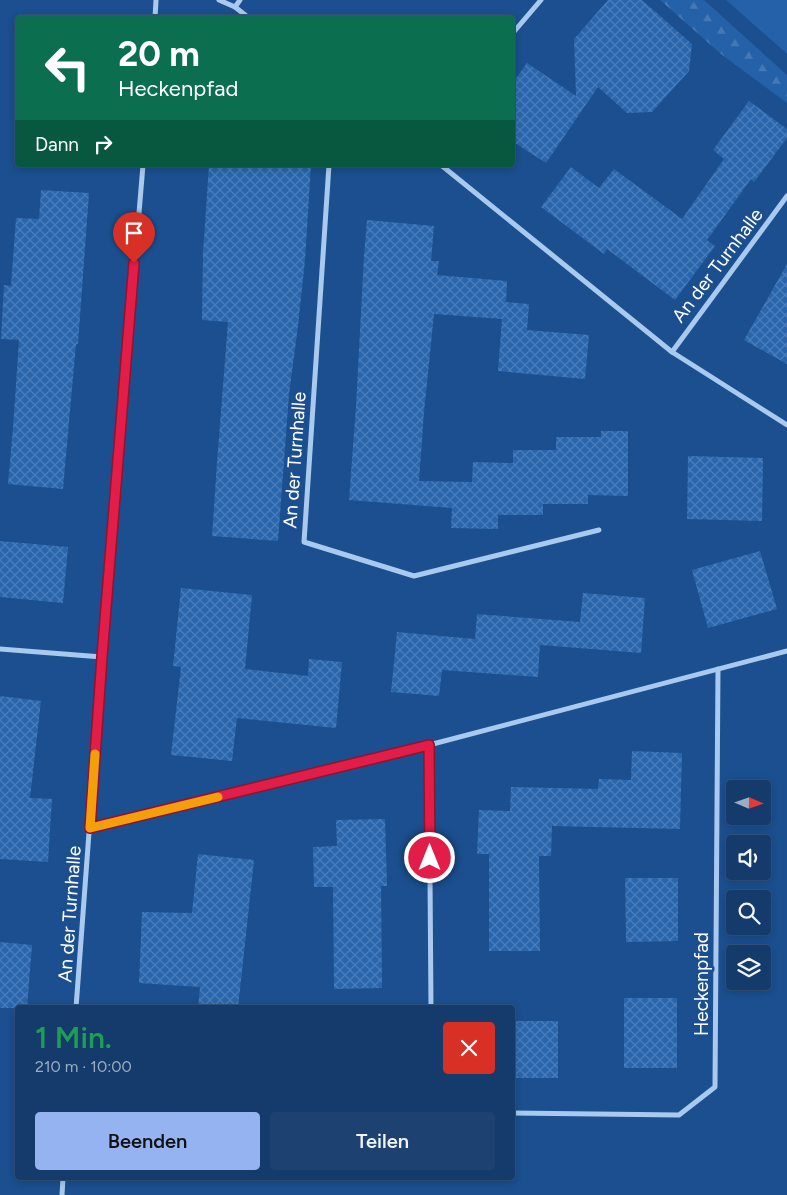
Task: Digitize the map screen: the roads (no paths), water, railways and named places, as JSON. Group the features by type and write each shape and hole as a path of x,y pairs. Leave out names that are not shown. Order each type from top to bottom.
{"street":[{"path":"155,15 156,0"},
{"path":"219,0 235,7 245,15"},
{"path":"235,7 240,0"},
{"path":"515,30 541,0"},
{"name":"An der Turnhalle","path":"76,1005 142,167"},
{"name":"An der Turnhalle","path":"329,167 304,542 414,576 599,530"},
{"name":"An der Turnhalle","path":"443,167 672,352 787,425"},
{"name":"An der Turnhalle","path":"672,352 787,196"},
{"path":"0,649 102,657"},
{"path":"90,828 429,745 787,651"},
{"name":"Heckenpfad","path":"515,1113 680,1115 715,1087 718,669"},
{"path":"429,745 431,1005"},
{"path":"62,1195 64,1180"}]}
